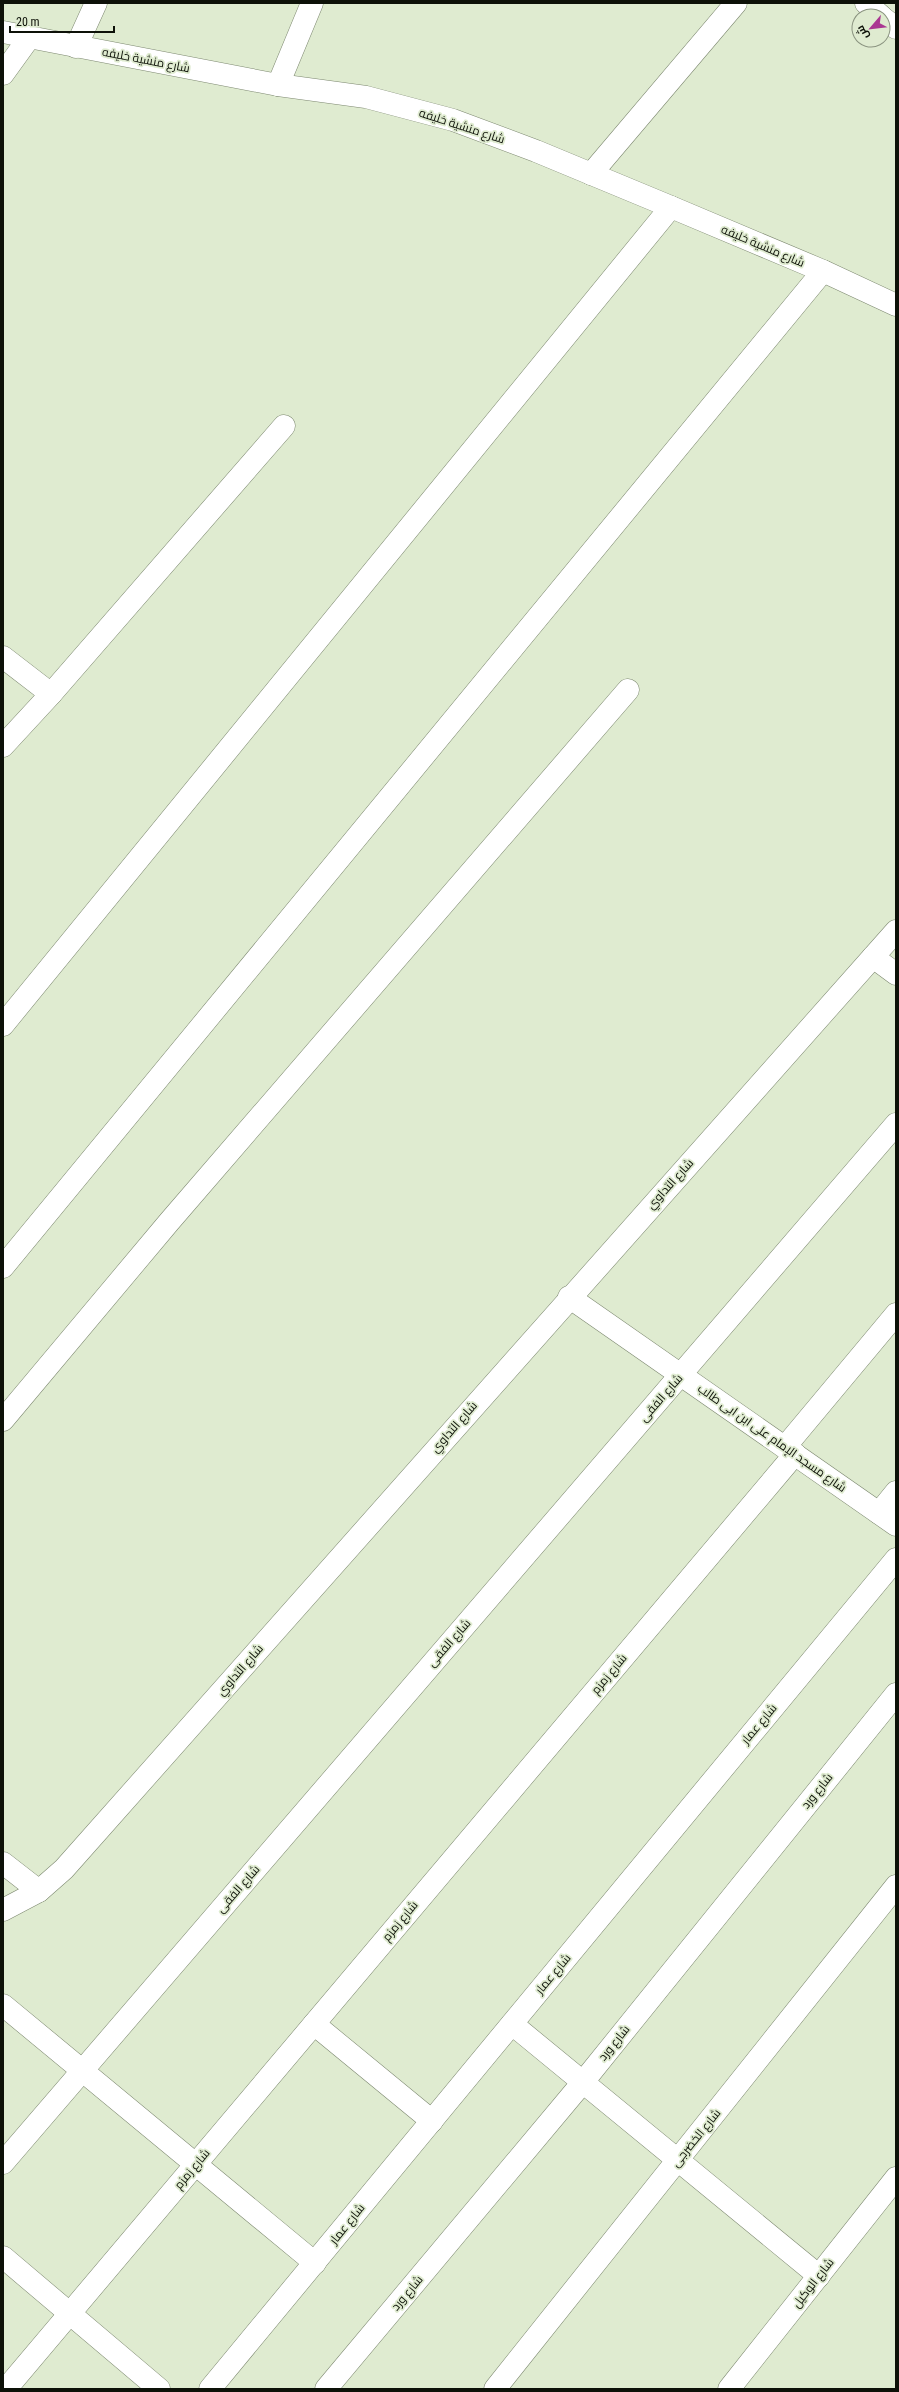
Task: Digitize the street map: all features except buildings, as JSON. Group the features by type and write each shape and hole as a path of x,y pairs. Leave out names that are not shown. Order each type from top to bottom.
{"street":[{"path":"76,47 96,3"},
{"path":"278,84 312,3"},
{"path":"591,174 736,3"},
{"name":"شارع منشية خليفه","path":"3,32 278,84 366,98 453,120 671,207 823,271 896,305"},
{"path":"3,74 29,38"},
{"path":"3,1025 671,207"},
{"path":"3,1267 823,271"},
{"path":"3,746 51,694 284,426"},
{"path":"3,657 51,694"},
{"path":"3,1420 169,1222 628,690"},
{"name":"شارع التداوي","path":"3,1910 39,1891 69,1863 569,1297 896,931"},
{"path":"873,957 896,974"},
{"name":"شارع الفقى","path":"3,2163 896,1124"},
{"name":"شارع مسجد الإمام على ابن ابى طالب","path":"569,1297 888,1519"},
{"name":"شارع زمزم","path":"6,2389 314,2024 790,1451 896,1314"},
{"path":"888,1519 896,1492"},
{"name":"شارع عمار","path":"210,2389 896,1559"},
{"name":"شارع ورد","path":"326,2389 583,2082 896,1694"},
{"path":"3,1863 39,1891"},
{"name":"شارع الخضرجى","path":"495,2389 896,1886"},
{"path":"3,2005 315,2262"},
{"path":"314,2024 432,2121"},
{"path":"512,2024 819,2276"},
{"name":"شارع الوكيل","path":"729,2389 896,2178"},
{"path":"3,2257 159,2389"}]}
